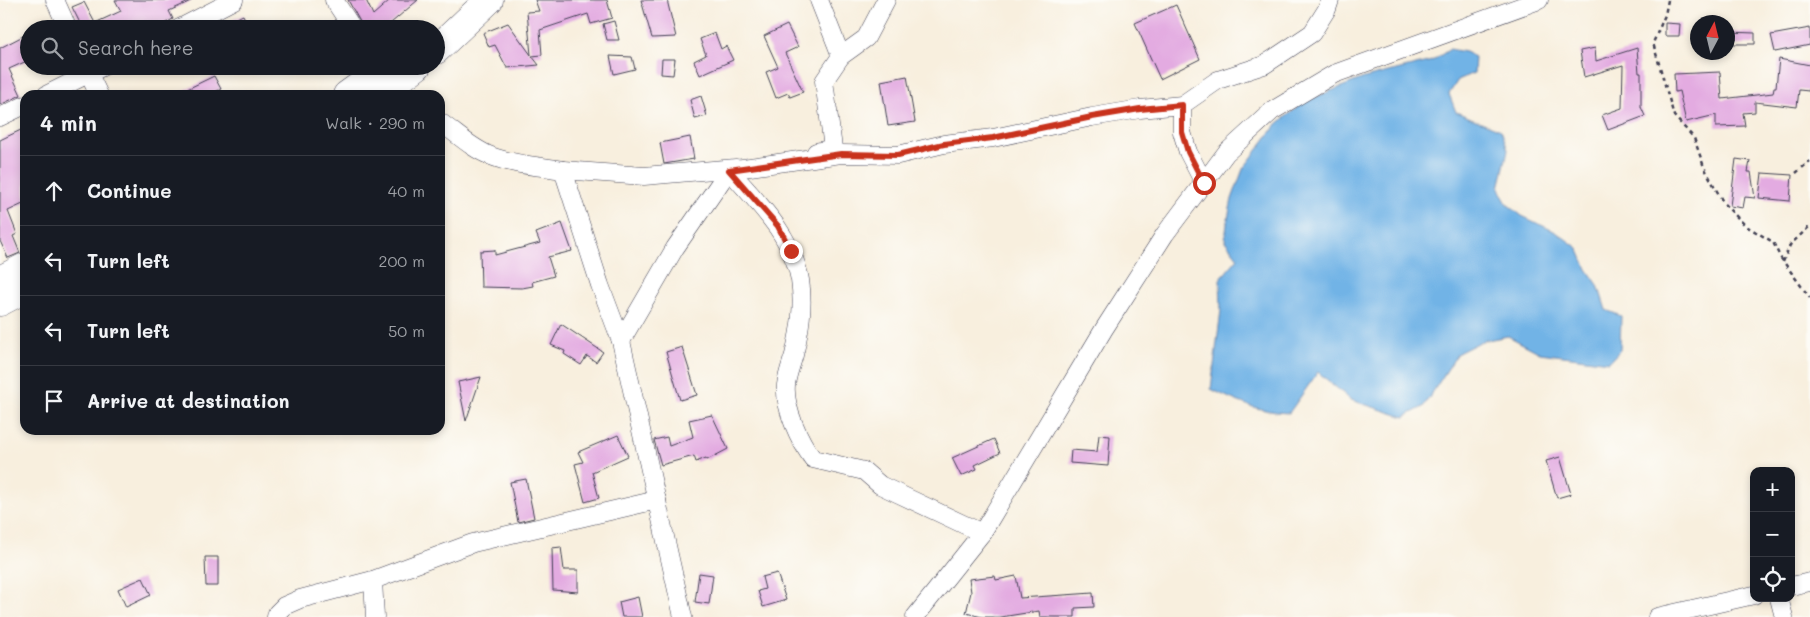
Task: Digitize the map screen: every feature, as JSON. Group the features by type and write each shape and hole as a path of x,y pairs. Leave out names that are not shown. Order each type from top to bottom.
{"main road":[{"path":"443,20 464,0"},
{"path":"445,42 489,0"},
{"path":"360,90 388,79"},
{"path":"0,280 20,270"},
{"path":"0,302 20,292"}],"street":[{"path":"55,0 64,20"},
{"path":"195,20 234,0"},
{"path":"334,0 347,20"},
{"path":"819,0 841,56"},
{"path":"621,341 675,248 729,170 833,148 824,81 841,56 866,38 886,0"},
{"path":"445,126 475,148 491,157 563,170 644,176 729,170 841,154 898,155 944,144 993,138 1092,117 1140,109 1182,105 1218,80 1264,65 1312,33 1327,9 1330,0"},
{"path":"915,617 982,533 1104,329 1166,234 1226,153 1272,111 1334,74 1536,1"},
{"path":"55,90 82,75"},
{"path":"94,75 98,90"},
{"path":"1182,105 1182,132 1188,152 1204,183"},
{"path":"0,117 20,107"},
{"path":"563,170 600,285 621,341 683,617"},
{"path":"729,170 778,226 791,251 800,278 803,305 796,346 786,385 787,407 805,449 813,459 864,471 880,484 982,533"},
{"path":"276,617 277,613 284,606 300,599 373,580 473,543 657,500"},
{"path":"373,580 375,617"},
{"path":"1795,585 1810,582"},
{"path":"1657,617 1750,595"},
{"path":"1781,602 1784,617"}],"path":[{"path":"1668,0 1665,15 1653,42 1674,116 1694,138 1704,167 1724,204 1746,226 1773,242 1783,262 1810,298"},
{"path":"1796,173 1810,161"},
{"path":"1783,262 1790,245 1810,226"}],"water":[{"path":"1450,49 1465,52 1475,57 1474,73 1458,80 1449,94 1456,112 1501,130 1508,150 1499,188 1507,204 1522,216 1556,232 1578,248 1587,269 1598,285 1606,310 1621,316 1620,350 1609,362 1540,353 1508,336 1482,341 1458,353 1423,407 1404,417 1351,400 1318,372 1289,413 1268,411 1248,406 1211,389 1221,310 1220,279 1238,258 1225,241 1227,223 1232,199 1243,169 1277,124 1305,101 1364,78 1432,61"}],"building":[{"path":"115,0 193,0 169,11 173,19 171,20 102,20 121,11"},
{"path":"348,0 366,0 373,15 390,0 418,0 395,20 359,20"},
{"path":"535,0 607,0 612,18 591,24 588,14 540,30 542,55 532,56 539,65 507,68 495,45 489,47 483,33 508,23 531,55 527,12 539,11"},
{"path":"641,0 667,0 676,37 652,38"},
{"path":"84,2 93,20 78,20 72,7"},
{"path":"1176,5 1200,59 1160,79 1135,23"},
{"path":"243,15 246,20 233,20"},
{"path":"614,21 619,40 607,40 603,24"},
{"path":"1665,23 1680,24 1679,36 1665,36"},
{"path":"787,25 798,47 785,53 803,92 790,97 788,93 776,98 766,72 778,67 764,36"},
{"path":"1810,28 1810,45 1775,52 1771,35"},
{"path":"1735,32 1755,33 1755,44 1735,44"},
{"path":"715,33 721,49 726,46 733,60 700,75 694,61 706,55 700,39"},
{"path":"20,38 20,64 9,69 20,95 0,105 0,48"},
{"path":"1595,48 1596,61 1637,48 1639,73 1641,73 1641,107 1645,116 1608,130 1602,115 1622,108 1623,65 1584,77 1580,51"},
{"path":"610,56 632,57 635,69 614,74"},
{"path":"662,59 675,59 673,75 661,74"},
{"path":"1779,59 1810,65 1809,91 1799,90 1797,107 1755,102 1755,112 1743,113 1745,126 1716,127 1716,115 1686,122 1679,91 1675,92 1674,74 1720,72 1722,99 1773,93 1774,87 1776,87"},
{"path":"214,76 221,89 219,90 185,90"},
{"path":"907,76 915,122 888,126 881,81"},
{"path":"701,96 707,116 695,119 690,100"},
{"path":"20,130 20,205 8,211 17,234 13,236 20,253 8,258 0,241 0,140"},
{"path":"690,137 694,159 664,164 660,143"},
{"path":"1736,159 1750,161 1748,172 1751,172 1755,198 1745,197 1743,208 1730,206"},
{"path":"1762,173 1792,175 1790,201 1759,198"},
{"path":"562,223 572,251 548,257 554,276 532,282 533,286 522,288 481,287 480,251 495,250 495,255 540,243 536,233"},
{"path":"561,324 603,352 596,362 587,356 581,365 564,354 565,351 551,345"},
{"path":"682,347 697,395 680,400 666,352"},
{"path":"481,377 466,421 458,382"},
{"path":"712,415 728,449 707,460 706,458 696,462 694,456 661,465 654,440 667,437 669,446 693,437 689,420"},
{"path":"618,435 628,456 592,472 599,498 585,502 575,464 583,462 578,452"},
{"path":"1099,435 1110,436 1108,466 1070,463 1071,450 1097,452"},
{"path":"994,439 1000,453 975,465 977,469 961,476 952,458"},
{"path":"1560,457 1571,494 1557,498 1546,461"},
{"path":"526,479 534,518 518,522 510,482"},
{"path":"561,547 564,570 578,570 578,592 553,590 552,548"},
{"path":"205,557 218,557 218,586 206,586"},
{"path":"699,573 713,575 709,604 695,602"},
{"path":"777,573 786,600 763,607 758,591 765,589 762,577"},
{"path":"995,576 996,580 1016,576 1020,598 1093,593 1094,607 1075,608 1075,617 1040,617 1039,611 1001,617 982,617 966,613 971,592 969,579"},
{"path":"143,578 151,595 126,607 118,589"},
{"path":"638,597 642,617 622,617 619,602"}],"route":[{"path":"791,251 778,226 729,170 841,154 898,155 944,144 993,138 1092,117 1140,109 1182,105 1182,132 1188,152 1204,183"}]}
